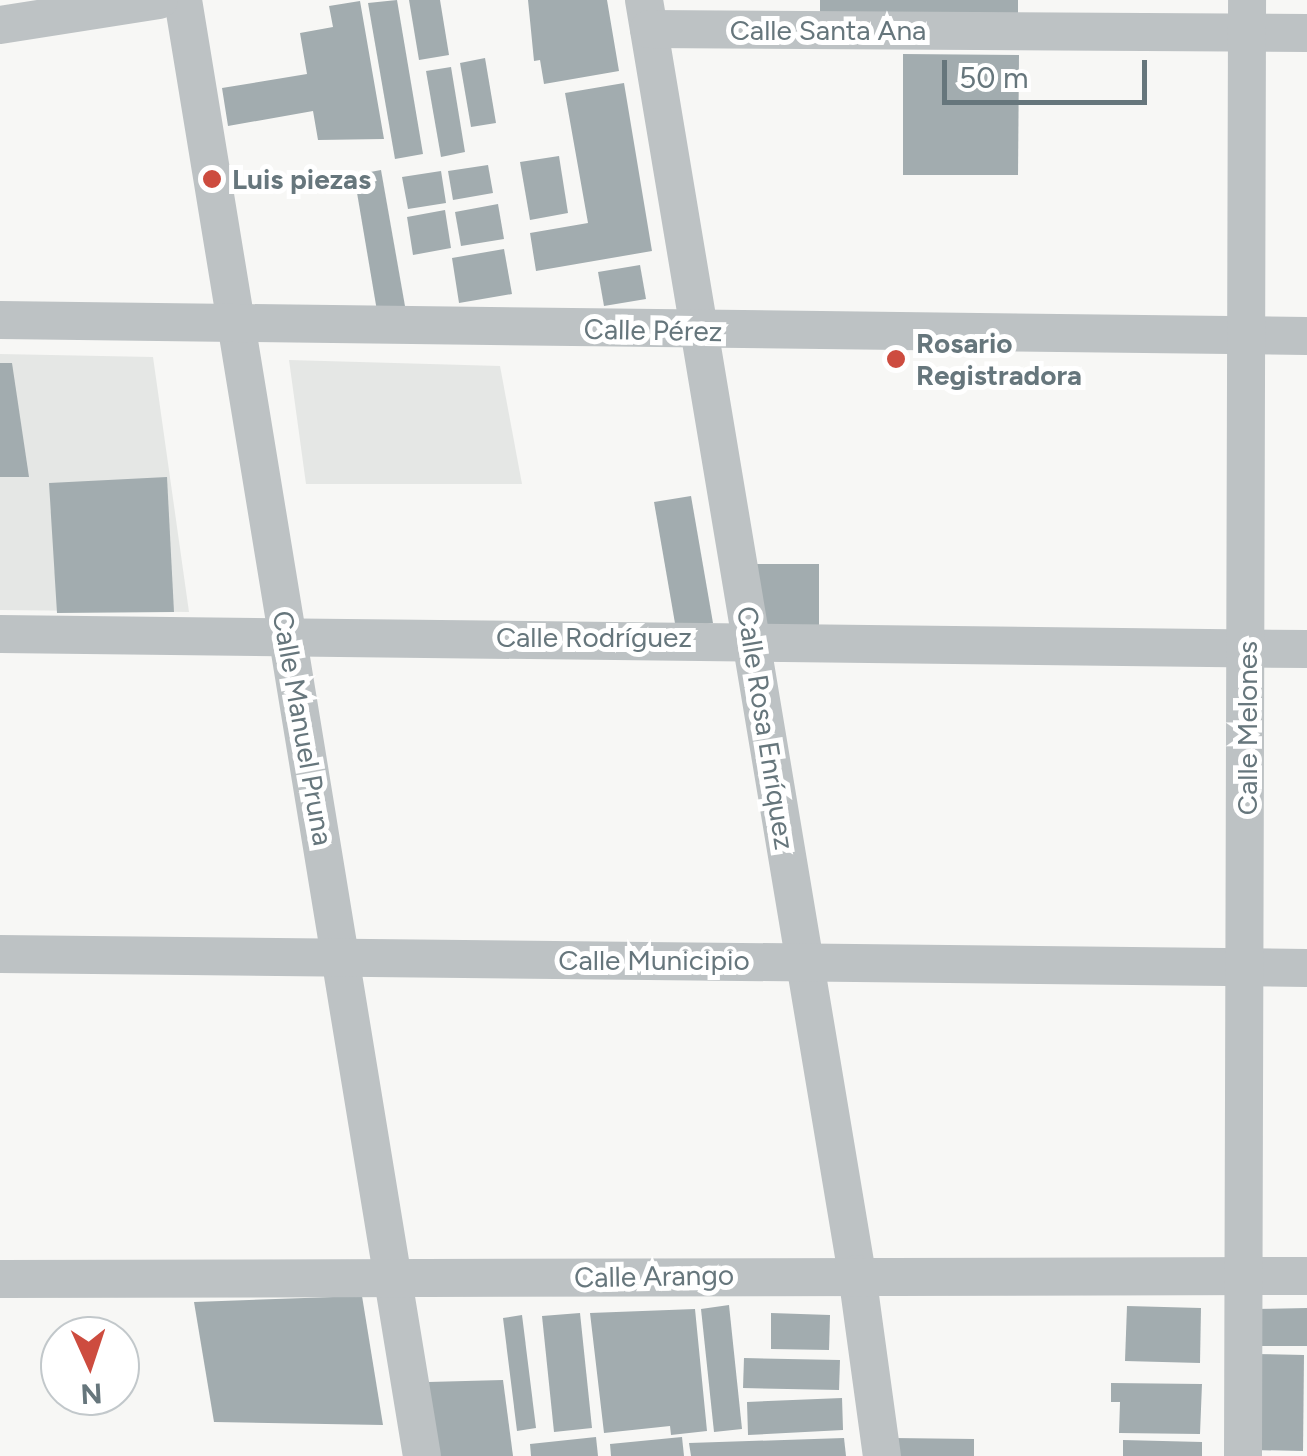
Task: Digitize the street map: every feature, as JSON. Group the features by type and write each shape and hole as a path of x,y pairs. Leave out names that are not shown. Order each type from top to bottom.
{"street":[{"path":"0,25 159,0"},
{"name":"Calle Manuel Pruna","path":"183,0 286,636 346,959 422,1456"},
{"name":"Calle Santa Ana","path":"647,14 1247,16 1307,33"},
{"name":"Calle Rosa Enríquez","path":"647,14 802,960 858,1274 882,1456"},
{"name":"Calle Melones","path":"1243,1456 1248,967 1247,16"},
{"name":"Calle Pérez","path":"0,320 1307,336"},
{"name":"Calle Rodríguez","path":"0,634 752,638 1307,649"},
{"name":"Calle Municipio","path":"0,954 1307,968"},
{"name":"Calle Arango","path":"0,1279 858,1274 1307,1276"}],"shaded area":[{"path":"0,354 153,357 189,612 0,610"},
{"path":"289,360 500,366 522,484 306,484"}],"building":[{"path":"397,0 423,154 395,159 368,3"},
{"path":"409,0 440,0 449,55 419,60"},
{"path":"528,0 607,0 619,71 544,84 540,60 534,61"},
{"path":"820,0 1018,0 1018,13 820,13"},
{"path":"360,1 384,139 318,140 313,111 228,126 222,88 307,74 300,33 333,27 329,6"},
{"path":"903,54 1019,55 1018,175 903,175"},
{"path":"485,58 496,123 471,127 460,63"},
{"path":"451,67 465,152 441,157 426,71"},
{"path":"624,83 652,251 536,271 530,233 588,223 565,93"},
{"path":"559,156 568,213 530,220 520,162"},
{"path":"488,165 493,193 453,200 448,171"},
{"path":"381,170 405,306 377,311 354,175"},
{"path":"441,171 446,203 408,209 402,177"},
{"path":"498,204 504,239 461,246 455,212"},
{"path":"445,210 451,248 413,255 407,217"},
{"path":"504,249 512,294 459,303 452,258"},
{"path":"640,265 646,299 604,306 598,272"},
{"path":"0,363 12,363 29,477 0,477"},
{"path":"167,477 174,612 57,613 49,483"},
{"path":"691,496 713,623 676,629 654,502"},
{"path":"756,564 819,564 819,630 765,629"},
{"path":"362,1296 383,1425 214,1422 194,1302"},
{"path":"729,1305 742,1429 714,1432 701,1309"},
{"path":"1127,1306 1201,1308 1200,1363 1125,1361"},
{"path":"1307,1308 1307,1346 1251,1346 1251,1309"},
{"path":"695,1309 707,1431 671,1435 670,1426 604,1433 590,1313"},
{"path":"580,1313 592,1428 554,1432 542,1316"},
{"path":"771,1313 830,1315 829,1350 771,1349"},
{"path":"522,1315 536,1428 517,1431 503,1318"},
{"path":"1253,1354 1304,1355 1303,1451 1252,1450"},
{"path":"744,1358 840,1360 839,1390 743,1388"},
{"path":"503,1380 513,1456 436,1456 428,1382"},
{"path":"1111,1383 1202,1384 1200,1434 1119,1433 1120,1402 1111,1402"},
{"path":"842,1398 843,1430 748,1435 747,1402"},
{"path":"596,1437 598,1456 531,1456 530,1444"},
{"path":"682,1437 684,1456 611,1456 610,1444"},
{"path":"844,1438 846,1456 691,1456 689,1443"},
{"path":"893,1438 974,1439 974,1456 892,1456"},
{"path":"1123,1440 1202,1442 1202,1456 1123,1456"}],"place":[{"name":"Luis piezas","path":"212,179"},
{"name":"Rosario Registradora","path":"896,359"}]}
